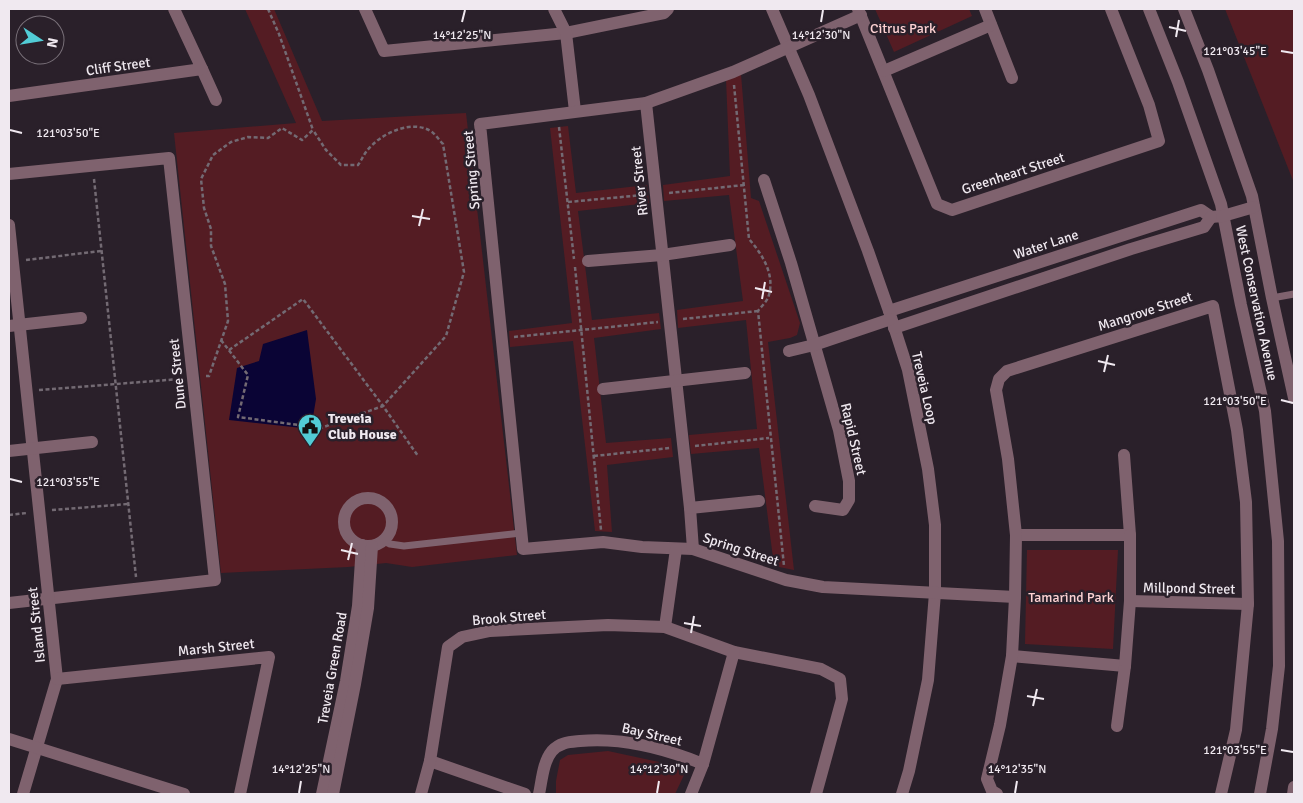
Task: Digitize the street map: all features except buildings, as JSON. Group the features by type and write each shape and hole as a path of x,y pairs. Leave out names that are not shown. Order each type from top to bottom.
{"street":[{"path":"174,9 216,100"},
{"path":"365,9 384,51 566,34 664,13 668,9"},
{"path":"554,9 566,34 575,112"},
{"name":"Treveia Loop","path":"772,9 789,46 847,196 891,319 908,370 928,469 934,525 934,594 928,680 902,794"},
{"path":"985,9 1012,78"},
{"name":"Greenheart Street","path":"789,46 860,12 937,204 952,210 1159,141 1149,105 1111,9"},
{"name":"West Conservation Avenue","path":"1149,9 1182,91 1221,204 1217,216 1241,305 1265,411 1278,541 1279,666 1272,729 1260,794"},
{"name":"West Conservation Avenue","path":"1184,9 1208,70 1252,196 1294,398"},
{"path":"884,71 991,25"},
{"name":"Spring Street","path":"789,46 732,72 646,103 480,124 523,549 602,542 693,549 786,580 823,587 934,594"},
{"name":"Cliff Street","path":"9,96 202,69"},
{"name":"River Street","path":"646,103 693,549"},
{"name":"Dune Street","path":"9,174 169,158 215,580 9,602"},
{"name":"Rapid Street","path":"764,180 791,263 839,430 849,481 849,500 843,510 814,506"},
{"name":"Water Lane","path":"891,319 1201,210 1217,216 1254,207"},
{"name":"Island Street","path":"9,225 14,325 34,449 57,679 22,794"},
{"path":"588,261 662,255 730,245"},
{"name":"Mangrove Street","path":"997,794 992,790 986,779 1000,725 1012,656 1016,535 1008,459 996,390 999,379 1007,371 1213,306 1238,430 1246,502 1248,604 1236,730 1221,794"},
{"path":"14,325 81,318"},
{"path":"789,351 814,345 891,319"},
{"path":"603,389 745,373"},
{"path":"9,451 92,442"},
{"name":"Millpond Street","path":"1117,726 1125,666 1130,601 1130,535 1124,456"},
{"path":"690,508 759,500"},
{"path":"1016,535 1130,535"},
{"name":"Treveia Green Road","path":"322,794 351,653 358,606 373,544"},
{"name":"Treveia Green Road","path":"333,794 366,618 373,544"},
{"path":"665,626 676,549"},
{"path":"934,594 1015,597"},
{"name":"Millpond Street","path":"1130,601 1248,604"},
{"name":"Brook Street","path":"421,794 430,761 448,647 462,637 490,631 608,625 665,626 734,652 821,669 840,679 842,698 816,794"},
{"path":"691,794 703,764 734,652"},
{"path":"1012,656 1125,666"},
{"name":"Marsh Street","path":"57,679 269,657 240,794"},
{"path":"9,739 184,794"},
{"name":"Bay Street","path":"539,794 546,761 553,750 563,742 621,740 673,752 703,764"},
{"path":"430,761 524,794"},
{"path":"1292,794 1294,788"}],"lane":[{"path":"1272,298 1294,294"},
{"path":"373,544 410,546 521,533"}],"path":[{"path":"221,340 248,375 238,417 321,428 383,406 446,336 464,272 443,144 433,133 420,127 404,128 383,136 366,151 358,165 340,165 326,150 313,130 279,34 268,9"},
{"path":"732,72 749,239 758,248 768,267 770,281 768,298 758,311 786,580"},
{"path":"557,114 602,542"},
{"path":"26,391 209,376 228,320 225,284 211,246 211,229 204,208 201,180 214,155 231,142 248,137 268,138 282,128 302,140 313,130"},
{"path":"93,166 138,588"},
{"path":"12,262 102,251"},
{"path":"229,350 303,299 418,456"},
{"path":"503,338 758,311"},
{"path":"9,515 128,504"}],"green space":[{"path":"245,9 274,9 322,121 466,113 517,555 412,567 386,563 348,567 221,573 174,133 296,123"},
{"name":"Citrus Park","path":"875,9 969,9 972,16 894,52"},
{"path":"1225,9 1294,9 1294,183"},
{"path":"741,74 751,198 759,201 800,323 797,335 768,342 794,570 774,566 759,448 691,454 689,435 757,429 746,320 678,328 677,310 743,301 729,195 664,201 663,185 730,176 726,79"},
{"path":"568,126 576,193 647,185 649,203 578,211 592,320 659,313 661,329 594,338 606,443 671,438 673,457 607,465 612,532 595,531 573,341 510,347 509,331 572,323 550,128"},
{"name":"Tamarind Park","path":"1027,550 1118,550 1113,649 1025,644"},
{"path":"608,751 673,765 684,775 675,794 556,793 560,760 568,755"}],"shaded area":[{"path":"307,330 316,399 311,429 229,420 237,368 259,361 263,344"}],"place":[{"name":"Treveia Club House","path":"310,447"}]}
